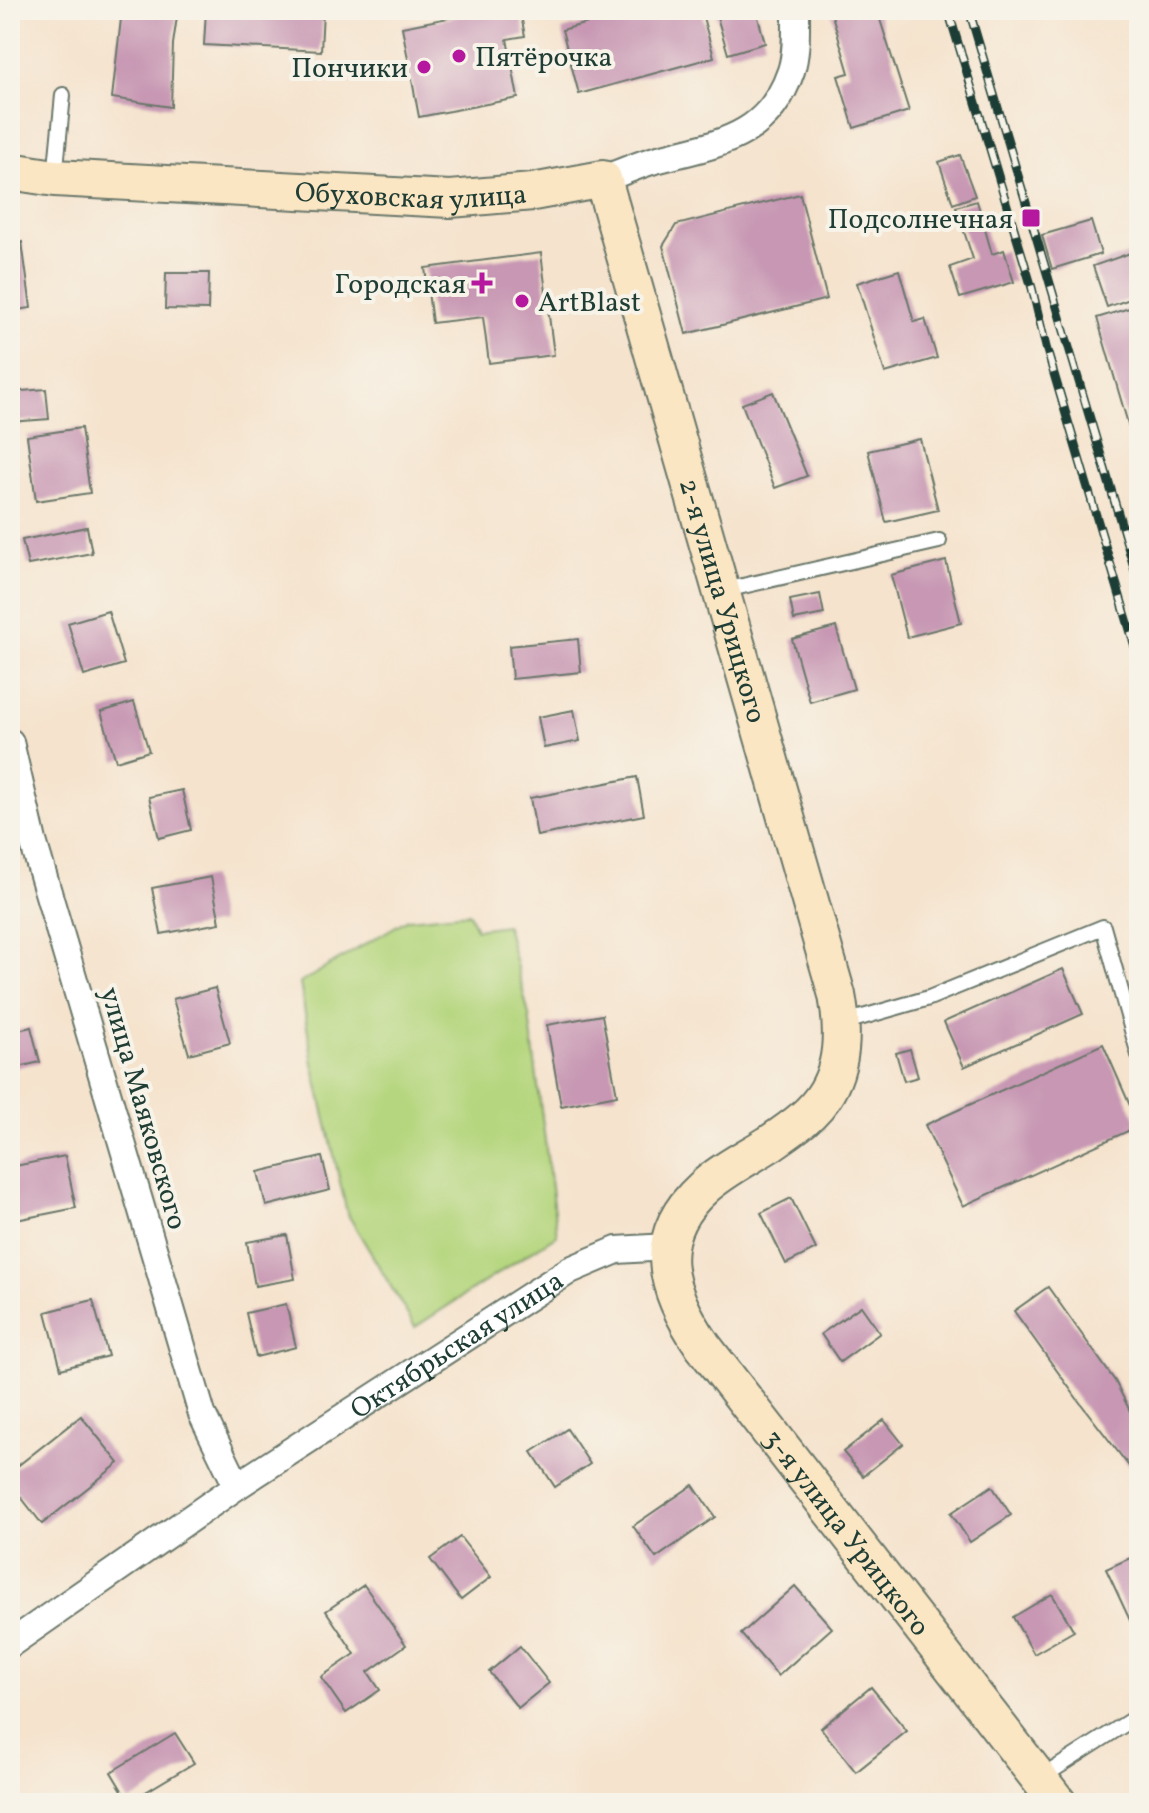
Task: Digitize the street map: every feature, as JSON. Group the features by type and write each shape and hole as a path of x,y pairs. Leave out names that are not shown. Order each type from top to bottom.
{"street":[{"name":"Обуховская улица","path":"10,171 55,178 450,199 533,192 603,179 652,161 735,139 759,121 773,107 792,69 796,10"},
{"name":"2-я улица Урицкого","path":"603,179 837,995 842,1023"},
{"name":"улица Маяковского","path":"10,742 22,843 202,1414 237,1486"},
{"path":"667,1247 686,1205 704,1187 788,1131 812,1111 833,1078 840,1051 842,1023"},
{"name":"Октябрьская улица","path":"10,1644 237,1486 570,1270 617,1250 667,1247"},
{"name":"3-я улица Урицкого","path":"667,1247 668,1272 675,1297 703,1346 1048,1795"}],"lane":[{"path":"55,178 63,95"},
{"path":"719,591 939,541"},
{"path":"842,1023 929,998 1103,927 1139,1055"},
{"path":"1048,1795 1139,1715"}],"green space":[{"path":"469,913 476,929 506,925 529,1015 557,1235 415,1327 347,1213 313,1063 300,983 408,919"}],"building":[{"path":"122,10 178,10 173,44 171,107 112,98"},
{"path":"206,10 323,10 321,51 204,45"},
{"name":"Пятёрочка","path":"474,10 520,10 525,36 507,39 518,98 419,117 402,27 474,13"},
{"path":"635,10 701,10 714,57 579,94 562,30"},
{"path":"715,10 756,10 765,43 728,54"},
{"path":"849,10 877,10 909,111 854,128 838,76 849,73 832,15"},
{"path":"960,155 975,196 953,204 939,162"},
{"path":"800,194 827,299 686,334 663,246 676,225"},
{"path":"977,201 992,254 1004,250 1014,282 960,298 950,267 973,259 956,207"},
{"path":"1091,221 1101,254 1052,269 1042,235"},
{"path":"22,242 31,308 10,311 10,244"},
{"path":"1139,250 1139,296 1107,307 1093,266"},
{"path":"541,253 554,355 489,363 483,317 432,323 425,268"},
{"path":"899,270 914,322 925,319 937,358 885,373 857,283"},
{"path":"166,273 209,273 208,310 165,309"},
{"path":"1139,305 1139,432 1131,434 1097,318"},
{"path":"46,389 49,419 10,422 10,392"},
{"path":"773,392 807,476 775,488 742,404"},
{"path":"81,428 90,493 36,501 27,436"},
{"path":"920,439 938,510 886,522 868,451"},
{"path":"87,527 92,553 28,565 22,540"},
{"path":"946,561 961,623 907,637 891,575"},
{"path":"820,594 824,614 794,620 790,600"},
{"path":"108,611 124,664 84,676 68,623"},
{"path":"836,627 854,689 810,702 792,639"},
{"path":"578,639 581,672 512,679 509,646"},
{"path":"134,702 149,751 116,761 101,712"},
{"path":"574,710 580,741 544,748 538,717"},
{"path":"637,777 644,815 537,836 530,798"},
{"path":"182,790 191,830 159,838 149,797"},
{"path":"211,877 220,923 161,934 152,888"},
{"path":"1063,969 1083,1014 964,1067 944,1022"},
{"path":"215,988 230,1043 189,1054 173,999"},
{"path":"602,1015 617,1095 561,1106 547,1025"},
{"path":"31,1027 40,1062 10,1069 10,1032"},
{"path":"1103,1044 1139,1126 963,1206 925,1125"},
{"path":"910,1049 918,1077 904,1081 896,1053"},
{"path":"65,1156 76,1208 16,1220 10,1189 10,1167"},
{"path":"322,1157 330,1190 266,1206 258,1172"},
{"path":"791,1198 816,1249 786,1264 761,1213"},
{"path":"287,1235 295,1279 255,1286 247,1242"},
{"path":"1048,1287 1115,1381 1139,1429 1139,1479 1014,1311"},
{"path":"93,1300 108,1356 61,1369 46,1312"},
{"path":"286,1304 296,1347 256,1357 246,1313"},
{"path":"861,1306 880,1333 840,1362 821,1334"},
{"path":"81,1416 119,1463 42,1524 10,1483 10,1472"},
{"path":"884,1420 903,1444 863,1476 843,1452"},
{"path":"567,1429 590,1464 555,1487 532,1452"},
{"path":"693,1485 715,1517 656,1558 633,1526"},
{"path":"992,1486 1011,1515 970,1542 951,1513"},
{"path":"460,1537 491,1577 461,1600 430,1559"},
{"path":"1139,1554 1139,1627 1134,1629 1106,1569"},
{"path":"364,1585 406,1645 368,1672 380,1690 346,1713 321,1677 355,1654 326,1611"},
{"path":"795,1586 832,1628 778,1676 741,1634"},
{"path":"1052,1594 1074,1631 1034,1654 1013,1617"},
{"path":"520,1646 549,1683 518,1708 489,1672"},
{"path":"871,1687 907,1731 856,1772 821,1728"},
{"path":"175,1733 194,1763 129,1802 111,1772"}],"railway":[{"path":"948,10 1139,660"},
{"path":"969,10 1139,584"}],"place":[{"name":"Пятёрочка","path":"459,56"},
{"name":"Пончики","path":"424,67"},
{"name":"Подсолнечная","path":"1031,218"},
{"name":"Городская","path":"482,283"},
{"name":"ArtBlast","path":"522,301"}]}
